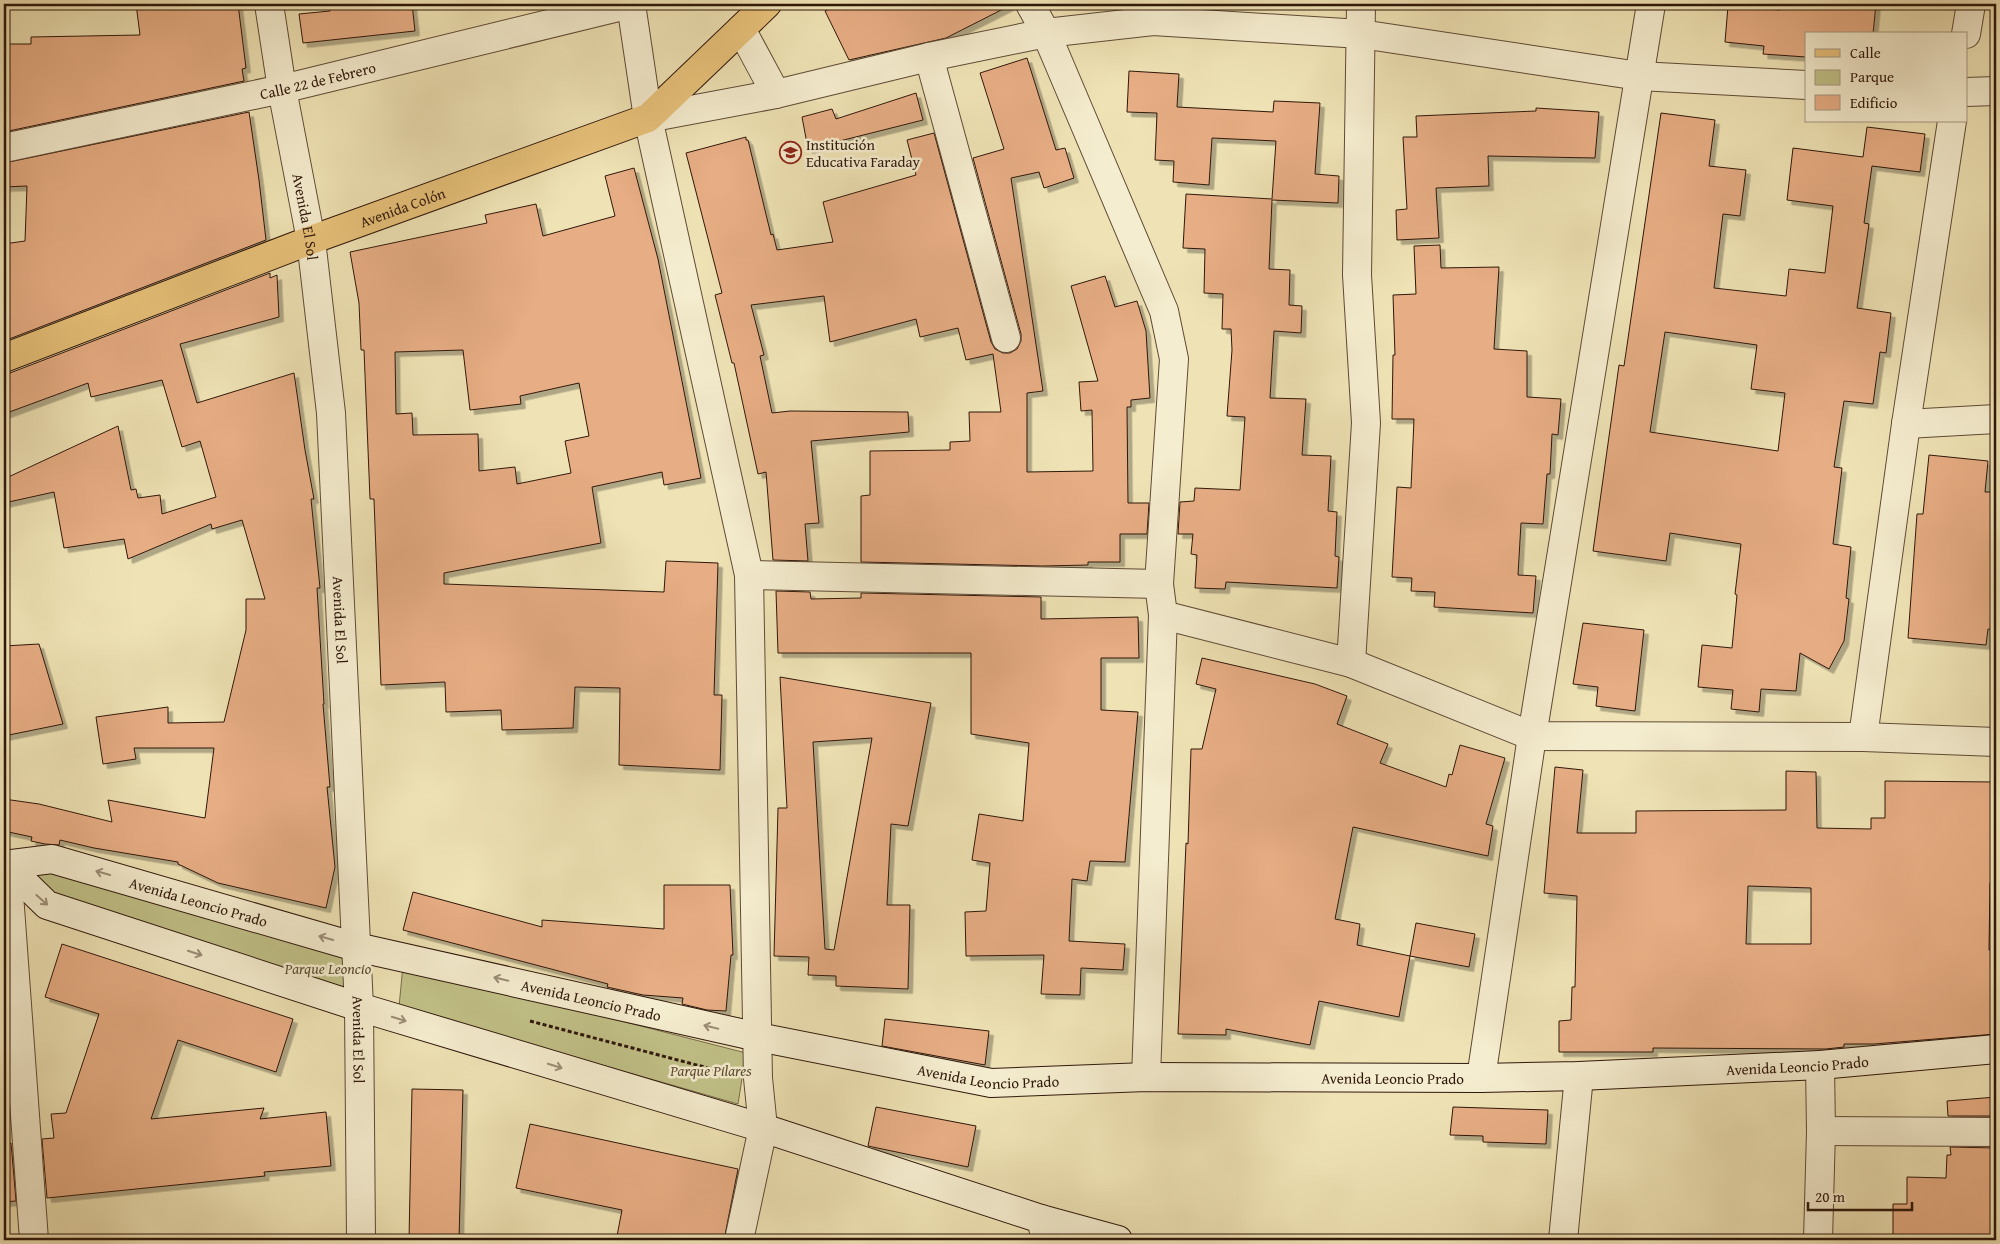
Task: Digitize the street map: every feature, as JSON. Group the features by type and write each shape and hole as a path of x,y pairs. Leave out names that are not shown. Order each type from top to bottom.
{"main road":[{"name":"Avenida Colón","path":"4,358 311,240 648,118 767,4"}],"street":[{"name":"Avenida El Sol","path":"269,4 282,89 311,240 331,413 359,1007 361,1240"},
{"name":"Calle 22 de Febrero","path":"4,148 282,89 631,4"},
{"path":"631,4 648,118 749,574 758,1078 763,1128 739,1240"},
{"path":"1030,4 1046,33 1164,311 1174,359 1159,584 1163,616 1146,1078"},
{"path":"1351,664 1366,424 1357,275 1361,4"},
{"path":"1481,1078 1532,736 1651,4"},
{"path":"1966,32 1971,4"},
{"path":"648,118 776,94 929,57 1046,33 1153,21 1361,34 1639,76 1805,85"},
{"path":"741,29 776,94"},
{"path":"929,57 1006,338"},
{"path":"1968,92 1996,91"},
{"path":"1863,737 1906,424 1952,122"},
{"path":"1906,424 1996,419"},
{"path":"749,574 1159,584"},
{"path":"1163,616 1351,664 1532,736 1863,737 1996,742"},
{"name":"Avenida Leoncio Prado","path":"5,866 52,858 356,947 758,1037 991,1083 1146,1078 1481,1078 1578,1076 1820,1065 1996,1049"},
{"path":"5,866 47,905 359,1007 763,1128 1044,1230 1118,1240"},
{"path":"5,866 34,1240"},
{"path":"1818,1240 1821,1131 1820,1065"},
{"path":"1563,1240 1578,1076"},
{"path":"1821,1131 1996,1132"}],"path":[{"path":"524,1020 733,1074"}],"green space":[{"name":"Parque Leoncio","path":"55,867 351,951 352,999 56,900 25,870"},
{"name":"Parque Pilares","path":"403,965 746,1053 738,1104 399,1007"}],"building":[{"path":"136,4 238,4 246,68 242,69 244,81 4,132 4,44 31,44 31,37 140,35"},
{"path":"330,4 412,4 415,31 303,43 299,14 330,11"},
{"path":"840,4 1013,4 946,38 849,60 825,11"},
{"path":"1781,4 1876,4 1873,32 1805,32 1805,57 1763,54 1764,46 1725,42 1728,6 1780,10"},
{"path":"1027,58 1056,150 1065,148 1074,178 1044,188 1039,172 1011,178 1043,391 1027,393 1027,472 1093,471 1092,410 1081,411 1079,382 1098,381 1071,286 1105,276 1115,307 1137,301 1146,331 1150,398 1131,400 1131,407 1127,407 1128,503 1149,503 1147,534 1120,534 1120,562 1088,562 1088,565 1043,566 861,562 861,496 870,495 870,451 950,450 950,442 970,441 969,412 1001,412 993,354 966,360 958,328 920,337 916,319 830,342 824,296 751,305 764,355 760,356 772,413 790,411 908,412 909,432 811,441 819,523 805,524 808,561 773,560 766,472 758,474 734,363 732,363 715,295 722,293 686,153 746,137 771,235 773,234 777,250 833,242 823,202 916,175 907,140 934,133 991,342 995,349 1003,353 1010,353 1017,349 1021,341 1021,334 973,158 1004,149 980,73"},
{"path":"1129,71 1179,74 1177,107 1273,112 1274,101 1320,103 1315,174 1339,176 1338,203 1272,200 1269,269 1290,270 1289,305 1302,306 1301,333 1274,331 1270,398 1306,399 1302,455 1331,456 1328,511 1337,512 1335,556 1339,557 1337,588 1226,582 1225,589 1195,588 1197,555 1191,554 1193,534 1178,534 1180,502 1194,501 1195,488 1240,490 1245,417 1227,416 1232,350 1231,329 1222,329 1223,294 1204,293 1205,249 1183,248 1186,194 1272,199 1276,141 1212,138 1209,185 1173,182 1174,161 1155,160 1157,113 1127,112"},
{"path":"916,93 923,120 808,149 802,117 832,109 836,119"},
{"path":"1536,108 1599,112 1595,158 1488,156 1489,186 1436,188 1439,238 1397,240 1396,210 1407,209 1403,137 1417,137 1416,116 1536,111"},
{"path":"249,112 266,240 4,341 4,244 25,241 27,186 4,187 4,163"},
{"path":"1661,113 1715,120 1709,166 1746,170 1740,216 1723,214 1714,288 1786,296 1789,269 1825,273 1833,206 1787,200 1793,148 1863,157 1867,127 1925,134 1920,172 1872,166 1864,223 1869,224 1857,308 1891,313 1886,353 1880,352 1873,404 1844,401 1834,467 1842,468 1833,544 1851,547 1846,598 1849,599 1844,641 1829,669 1800,653 1796,691 1761,689 1759,712 1731,709 1733,690 1698,687 1702,645 1732,648 1737,595 1735,594 1741,544 1670,533 1666,561 1593,551 1619,365 1624,366","holes":["1665,332 1757,345 1751,389 1785,393 1778,451 1650,432"]},
{"path":"634,168 658,259 701,478 664,485 662,472 592,487 601,543 444,573 444,584 664,592 666,561 718,563 714,695 722,695 720,770 619,765 620,688 575,687 573,728 502,730 501,710 446,712 445,682 381,685 374,499 370,499 364,350 361,350 359,303 350,252 487,223 485,215 536,204 543,236 615,216 605,176","holes":["463,350 470,410 521,404 520,396 579,383 589,436 565,441 571,473 517,484 515,467 479,471 478,434 413,435 412,413 396,414 395,352"]},
{"path":"1440,245 1441,268 1499,267 1494,349 1527,351 1527,397 1561,399 1558,435 1552,434 1550,474 1547,474 1543,524 1521,523 1518,575 1536,576 1533,613 1434,607 1435,592 1411,591 1412,578 1392,577 1397,487 1411,488 1414,419 1392,419 1393,355 1395,355 1393,295 1416,294 1414,246"},
{"path":"270,273 270,278 277,275 279,317 180,344 197,403 294,373 314,499 311,499 320,588 317,588 323,704 330,787 327,787 335,867 326,908 218,883 178,864 178,862 94,848 60,840 59,845 45,844 31,841 32,837 4,831 4,799 39,804 112,822 108,800 205,818 214,748 134,748 136,759 103,764 96,717 168,707 168,723 224,722 246,630 246,599 265,599 242,520 212,529 211,524 128,559 124,539 64,548 54,492 4,503 4,479 118,426 131,490 136,489 138,498 160,495 162,514 216,497 200,441 182,447 162,380 91,397 88,383 4,414 4,373 10,373"},
{"path":"1929,455 1988,461 1985,492 1996,492 1996,630 1988,629 1986,645 1908,638 1917,514 1923,514"},
{"path":"776,591 810,592 811,599 861,598 861,593 1041,597 1041,619 1138,617 1139,658 1101,658 1101,710 1138,712 1125,862 1090,861 1087,881 1072,879 1069,941 1125,944 1123,970 1081,968 1080,995 1041,994 1044,955 966,956 965,912 986,911 990,863 972,860 979,814 1023,821 1029,743 971,734 971,653 778,653"},
{"path":"1583,623 1644,630 1635,711 1596,706 1598,687 1573,684"},
{"path":"39,644 63,724 4,736 4,646"},
{"path":"1202,658 1315,684 1347,696 1337,724 1388,744 1380,763 1446,787 1449,774 1452,775 1460,745 1505,758 1486,824 1493,826 1488,856 1353,827 1335,919 1360,924 1357,945 1410,956 1399,1017 1319,1001 1310,1045 1226,1029 1226,1035 1178,1034 1191,749 1202,749 1216,689 1196,684"},
{"path":"780,677 931,703 908,826 891,824 887,905 910,905 908,989 836,986 836,976 808,975 809,957 774,956 778,808 787,808","holes":["872,738 834,950 825,949 813,742"]},
{"path":"1555,767 1583,770 1577,833 1636,833 1636,811 1786,810 1786,771 1816,772 1817,828 1871,829 1871,818 1885,818 1885,781 1996,782 1996,883 1990,883 1989,950 1996,950 1996,1034 1874,1044 1844,1044 1844,1047 1826,1049 1653,1048 1653,1052 1559,1052 1559,1021 1571,1020 1572,987 1575,987 1577,896 1544,893","holes":["1748,886 1811,888 1811,944 1746,944"]},
{"path":"664,885 730,885 733,955 731,955 726,1011 707,1010 682,1004 683,998 643,995 607,987 608,984 403,930 413,892 542,927 542,920 664,929"},
{"path":"1416,923 1475,934 1469,967 1410,956"},
{"path":"62,944 293,1019 276,1072 178,1040 151,1119 264,1108 260,1119 326,1112 331,1166 264,1172 265,1176 47,1198 42,1139 54,1138 51,1114 66,1113 99,1014 45,997"},
{"path":"885,1019 989,1031 985,1065 882,1046"},
{"path":"412,1089 463,1090 459,1240 409,1240"},
{"path":"1996,1097 1996,1116 1948,1116 1947,1101"},
{"path":"876,1107 976,1126 968,1167 868,1146"},
{"path":"1453,1107 1548,1110 1546,1144 1483,1142 1483,1136 1450,1135"},
{"path":"530,1124 738,1169 724,1240 636,1240 617,1236 622,1210 516,1188"},
{"path":"11,1143 16,1201 4,1202 4,1144"},
{"path":"1950,1147 1996,1148 1996,1236 1967,1235 1967,1238 1946,1237 1946,1240 1893,1240 1893,1204 1907,1204 1907,1177 1946,1178 1947,1155 1951,1155"}],"place":[{"name":"Institución Educativa Faraday","path":"790,153"}]}
